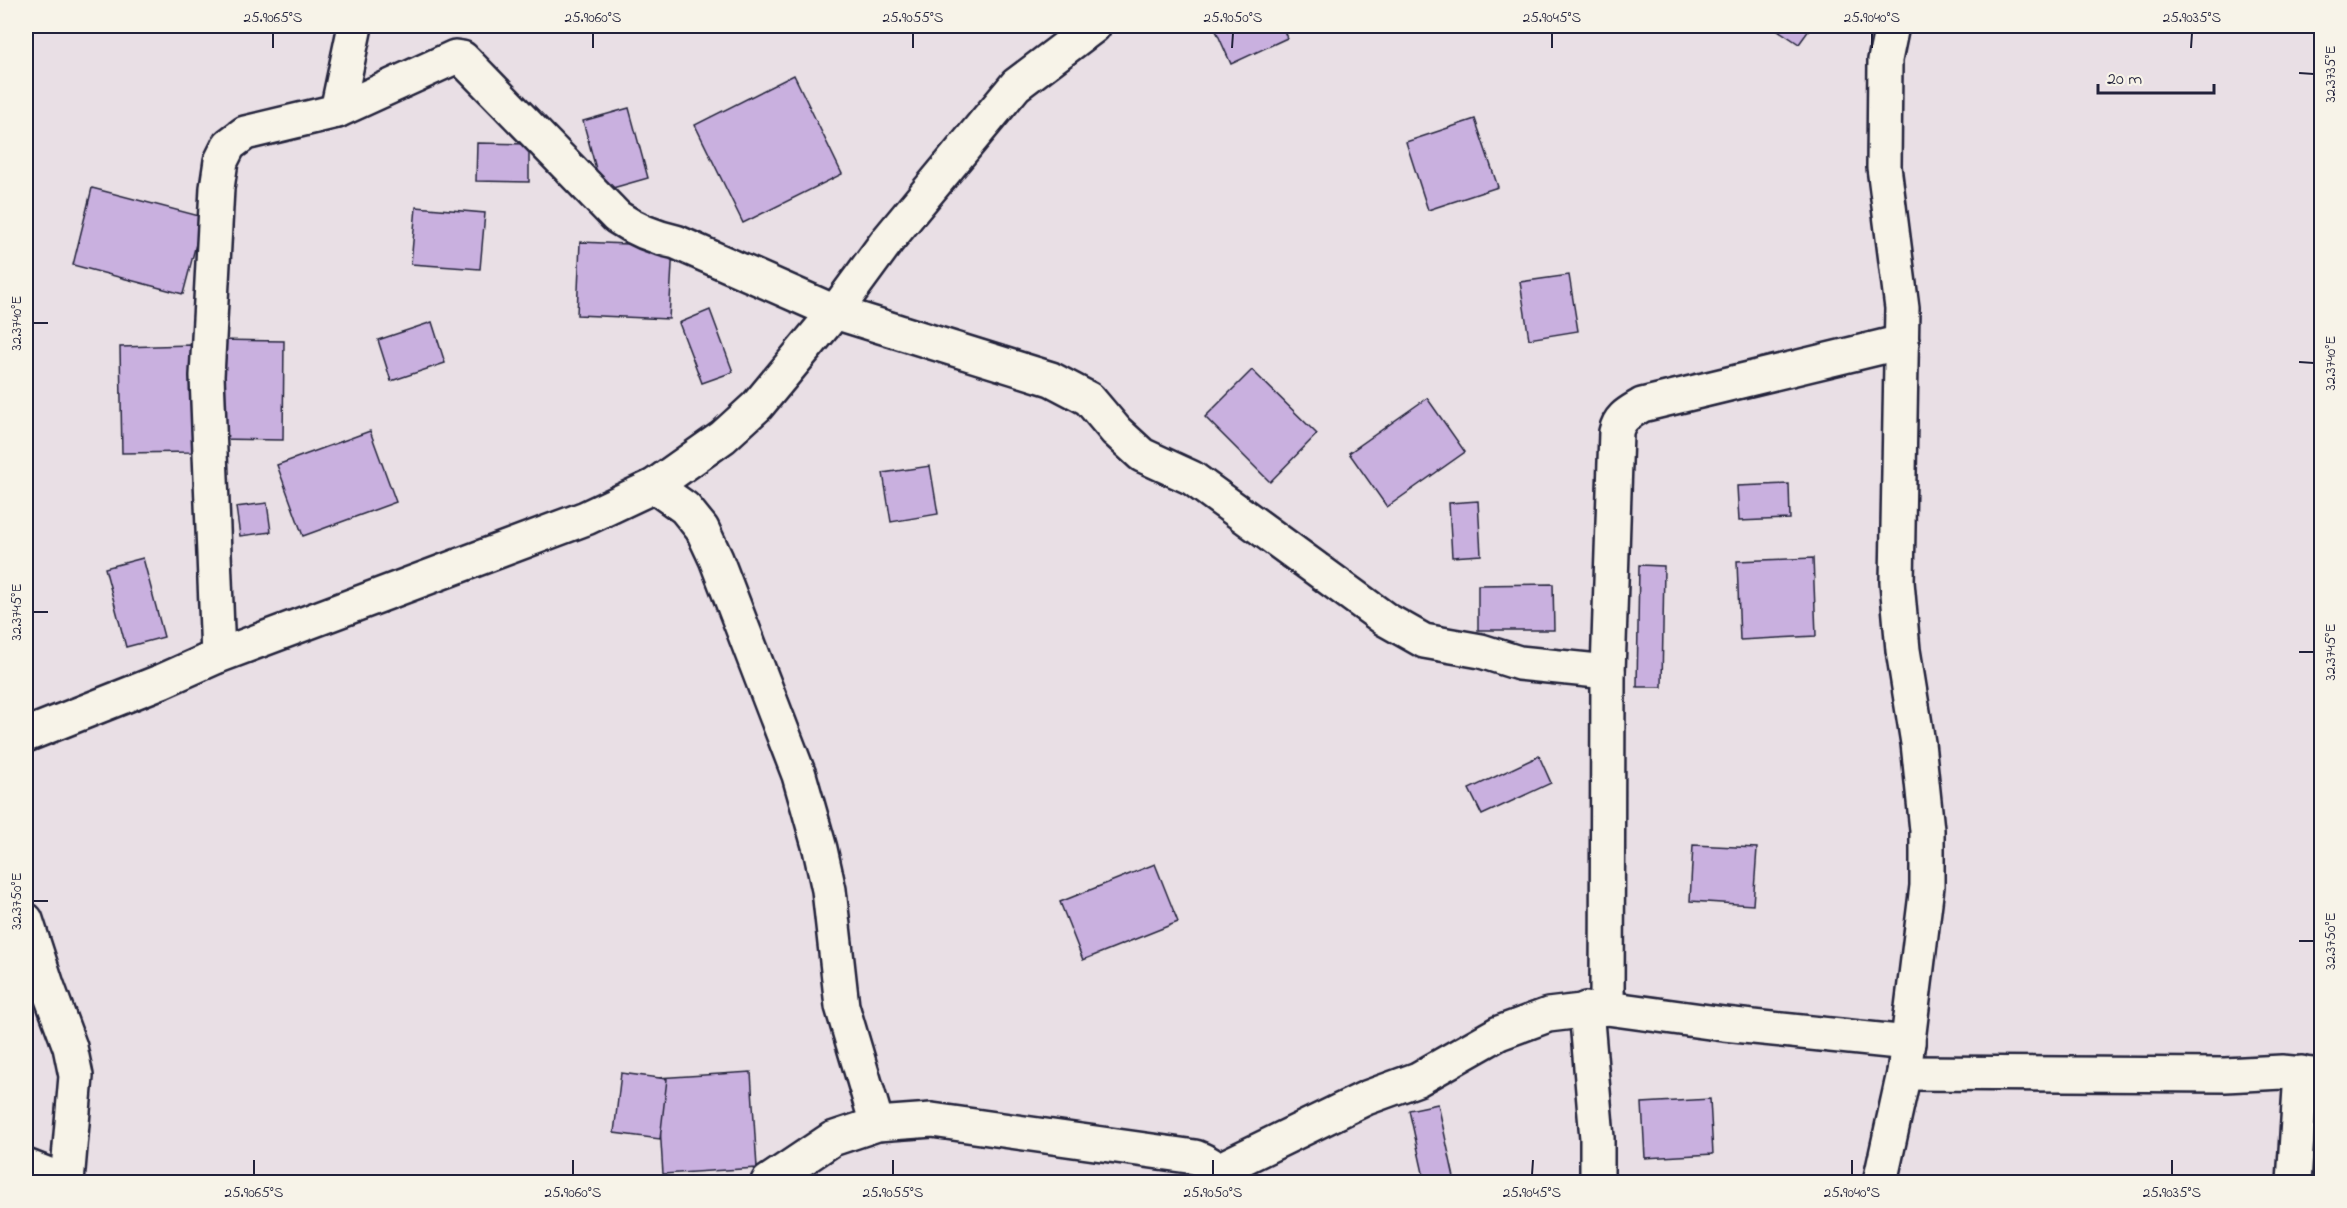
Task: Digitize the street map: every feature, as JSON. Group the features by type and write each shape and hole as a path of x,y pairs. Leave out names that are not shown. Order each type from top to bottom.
{"street":[{"path":"337,111 355,26"},
{"path":"26,735 162,681 218,656 586,518 654,486 723,437 757,406 835,312 887,241 1016,85 1094,26"},
{"path":"1880,1182 1906,1058 1926,903 1927,830 1918,743 1903,650 1898,582 1902,308 1884,167 1886,60 1892,26"},
{"path":"218,656 207,376 217,189 221,161 229,145 245,134 337,111 455,57 462,58 617,217 631,227 651,236 676,242 835,312 1051,379 1089,399 1116,431 1142,455 1192,478 1385,619 1424,641 1481,651 1519,663 1608,672"},
{"path":"1597,1182 1597,1009 1618,424 1624,416 1642,405 1902,342"},
{"path":"654,486 685,508 702,530 716,559 799,775 829,890 842,1006 877,1124"},
{"path":"26,920 46,985 70,1047 76,1076 67,1182 26,1166"},
{"path":"768,1182 832,1139 877,1124 932,1120 1195,1157 1211,1163 1220,1176 1366,1098 1418,1079 1509,1029 1548,1015 1597,1009 1724,1024 1906,1058 2224,1075 2311,1074 2294,1182"}],"building":[{"path":"1214,26 1282,26 1287,38 1231,64"},
{"path":"1772,26 1812,26 1799,44"},
{"path":"794,75 842,174 743,223 695,125"},
{"path":"629,108 648,178 602,191 583,121"},
{"path":"1475,119 1498,187 1428,210 1406,142"},
{"path":"477,143 529,144 529,182 476,181"},
{"path":"92,188 203,217 183,294 73,265"},
{"path":"416,207 485,213 480,269 411,264"},
{"path":"580,242 673,246 669,319 577,315"},
{"path":"1569,275 1578,331 1529,339 1520,282"},
{"path":"710,310 733,372 702,383 679,323"},
{"path":"432,322 445,363 391,381 378,340"},
{"path":"219,340 284,341 283,440 218,439"},
{"path":"191,345 193,452 122,453 120,347"},
{"path":"1252,370 1317,434 1270,482 1205,417"},
{"path":"1427,398 1465,452 1387,507 1349,453"},
{"path":"370,431 396,502 303,536 277,465"},
{"path":"930,466 938,514 891,522 883,473"},
{"path":"1789,484 1790,519 1739,521 1737,486"},
{"path":"1478,501 1481,555 1452,557 1449,503"},
{"path":"267,503 271,532 240,536 236,507"},
{"path":"143,558 164,637 126,647 105,568"},
{"path":"1813,558 1816,636 1740,640 1737,561"},
{"path":"1639,565 1664,566 1662,687 1637,687"},
{"path":"1553,584 1554,630 1478,630 1478,585"},
{"path":"1539,756 1551,783 1482,815 1469,789"},
{"path":"1693,845 1757,848 1753,905 1690,901"},
{"path":"1155,864 1178,922 1083,960 1060,902"},
{"path":"751,1072 757,1168 663,1174 657,1078"},
{"path":"621,1073 667,1079 660,1139 614,1133"},
{"path":"1710,1099 1713,1154 1645,1158 1642,1103"},
{"path":"1438,1104 1455,1182 1425,1182 1409,1110"},
{"path":"1560,1176 1562,1182 1529,1182"},
{"path":"964,1177 1021,1182 963,1182"}]}
